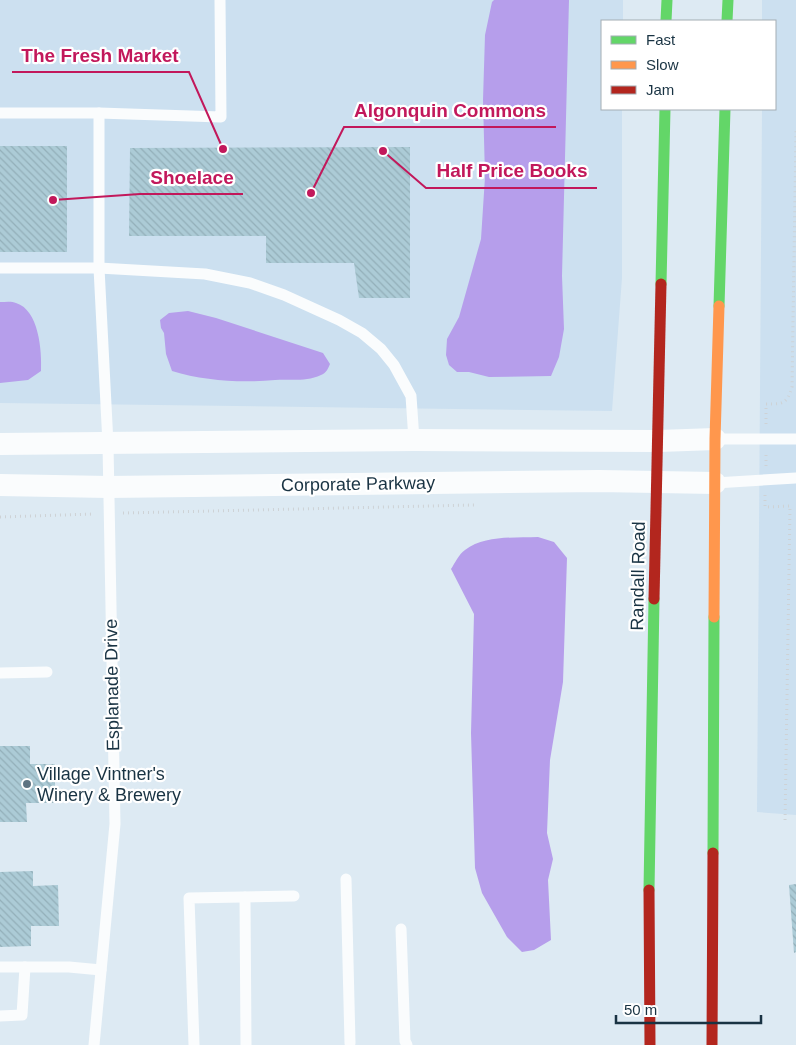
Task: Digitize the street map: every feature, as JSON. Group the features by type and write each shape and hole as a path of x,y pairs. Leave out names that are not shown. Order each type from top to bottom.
{"main road":[{"path":"666,20 667,0"},
{"path":"727,20 728,0"},
{"name":"Randall Road","path":"650,1045 650,832 665,110"},
{"path":"712,1045 715,439 725,110"}],"street":[{"path":"0,444 414,440 658,441 715,439"},
{"name":"Corporate Parkway","path":"0,485 108,487 599,481 715,483"}],"lane":[{"path":"0,113 99,113 221,117 220,0"},
{"name":"Esplanade Drive","path":"94,1045 115,824 108,444 99,268 99,113"},
{"path":"0,268 99,268 205,274 250,283 312,308 362,332 381,349 394,365 411,396 414,440"},
{"path":"715,439 796,439"},
{"path":"715,483 796,478"},
{"path":"0,673 47,672"},
{"path":"346,879 350,1042"},
{"path":"245,896 246,1045"},
{"path":"194,1045 189,898 294,896"},
{"path":"401,929 405,1041 407,1045"},
{"path":"0,967 70,967 101,970"},
{"path":"0,1016 22,1015 25,967"}],"path":[{"path":"766,404 781,404 786,401 792,387 796,131"},
{"path":"0,517 478,505"},
{"path":"765,507 790,506 785,823"}],"shaded area":[{"path":"0,0 623,0 623,20 601,20 601,110 622,110 622,278 612,411 0,403"},
{"path":"494,0 569,0 562,276 564,329 559,357 551,376 489,377 469,372 457,372 449,365 446,355 447,339 459,317 481,239 485,177 483,100 485,35"},
{"path":"762,0 796,0 796,815 757,812 762,110 776,110 776,20 762,20"},
{"path":"0,302 14,302 24,307 30,314 38,332 41,371 28,380 0,383"},
{"path":"188,311 216,318 323,353 330,364 327,371 323,374 310,379 298,380 223,380 197,377 172,371 166,354 164,333 160,320 169,313"},
{"path":"538,537 554,542 567,558 563,682 550,760 547,833 553,859 548,880 551,940 534,950 522,952 507,937 482,893 475,868 471,733 474,614 451,569 463,552 481,542 500,538"}],"building":[{"path":"0,146 67,146 67,252 0,252"},
{"path":"410,147 410,298 359,298 354,263 266,263 266,236 129,236 130,148"},
{"name":"Village Vintner's Winery & Brewery","path":"0,746 30,746 30,764 55,764 55,803 26,803 27,822 0,822"},
{"path":"33,871 33,886 58,885 59,926 31,926 31,946 0,947 0,872"},
{"path":"796,884 796,952 794,953 789,885"}],"traffic: fast":[{"path":"666,20 667,0"},
{"path":"727,20 728,0"},
{"path":"661,284 665,110"},
{"path":"719,306 725,110"},
{"path":"649,890 654,599"},
{"path":"713,853 714,617"}],"traffic: slow":[{"path":"714,617 715,439 719,306"}],"traffic: jam":[{"path":"654,599 661,284"},
{"path":"712,1045 713,853"},
{"path":"649,890 650,1045"}],"place":[{"name":"The Fresh Market","path":"223,149"},
{"name":"Half Price Books","path":"383,151"},
{"name":"Algonquin Commons","path":"311,193"},
{"name":"Shoelace","path":"53,200"},
{"name":"Village Vintner's Winery & Brewery","path":"27,784"}]}
